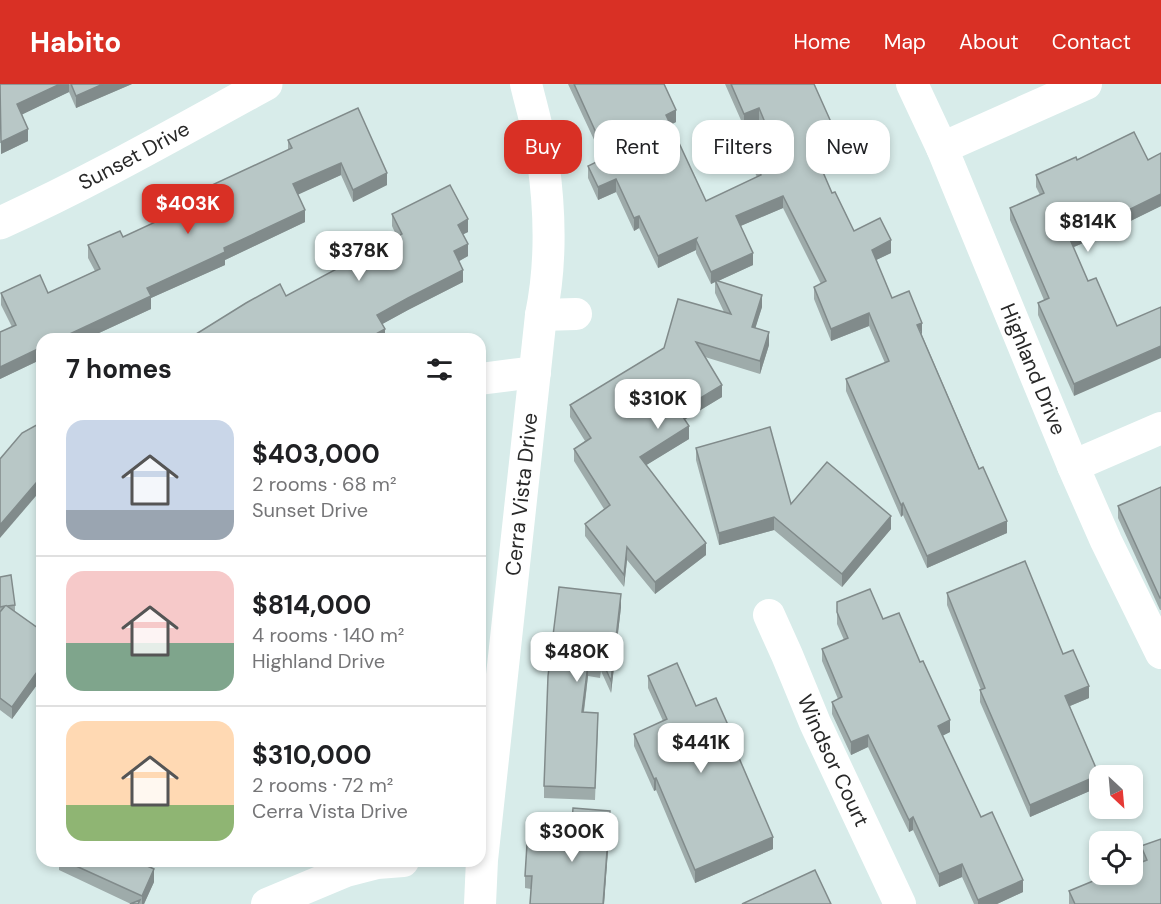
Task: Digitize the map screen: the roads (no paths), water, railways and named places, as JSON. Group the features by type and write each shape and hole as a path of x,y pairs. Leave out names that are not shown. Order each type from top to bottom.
{"street":[{"name":"Sunset Drive","path":"0,223 34,208 147,149 266,84"},
{"name":"Cerra Vista Drive","path":"486,815 541,315 546,290 548,220 543,160 526,84"},
{"name":"Highland Drive","path":"912,84 942,148 1073,466 1106,541 1161,653"},
{"path":"942,148 1086,84"},
{"path":"541,315 576,314"},
{"path":"486,378 535,372"},
{"path":"1073,466 1161,428"},
{"name":"Windsor Court","path":"769,615 815,723 900,904"},
{"path":"267,904 346,870 359,867"},
{"name":"Cerra Vista Drive","path":"480,904 481,867"}]}
